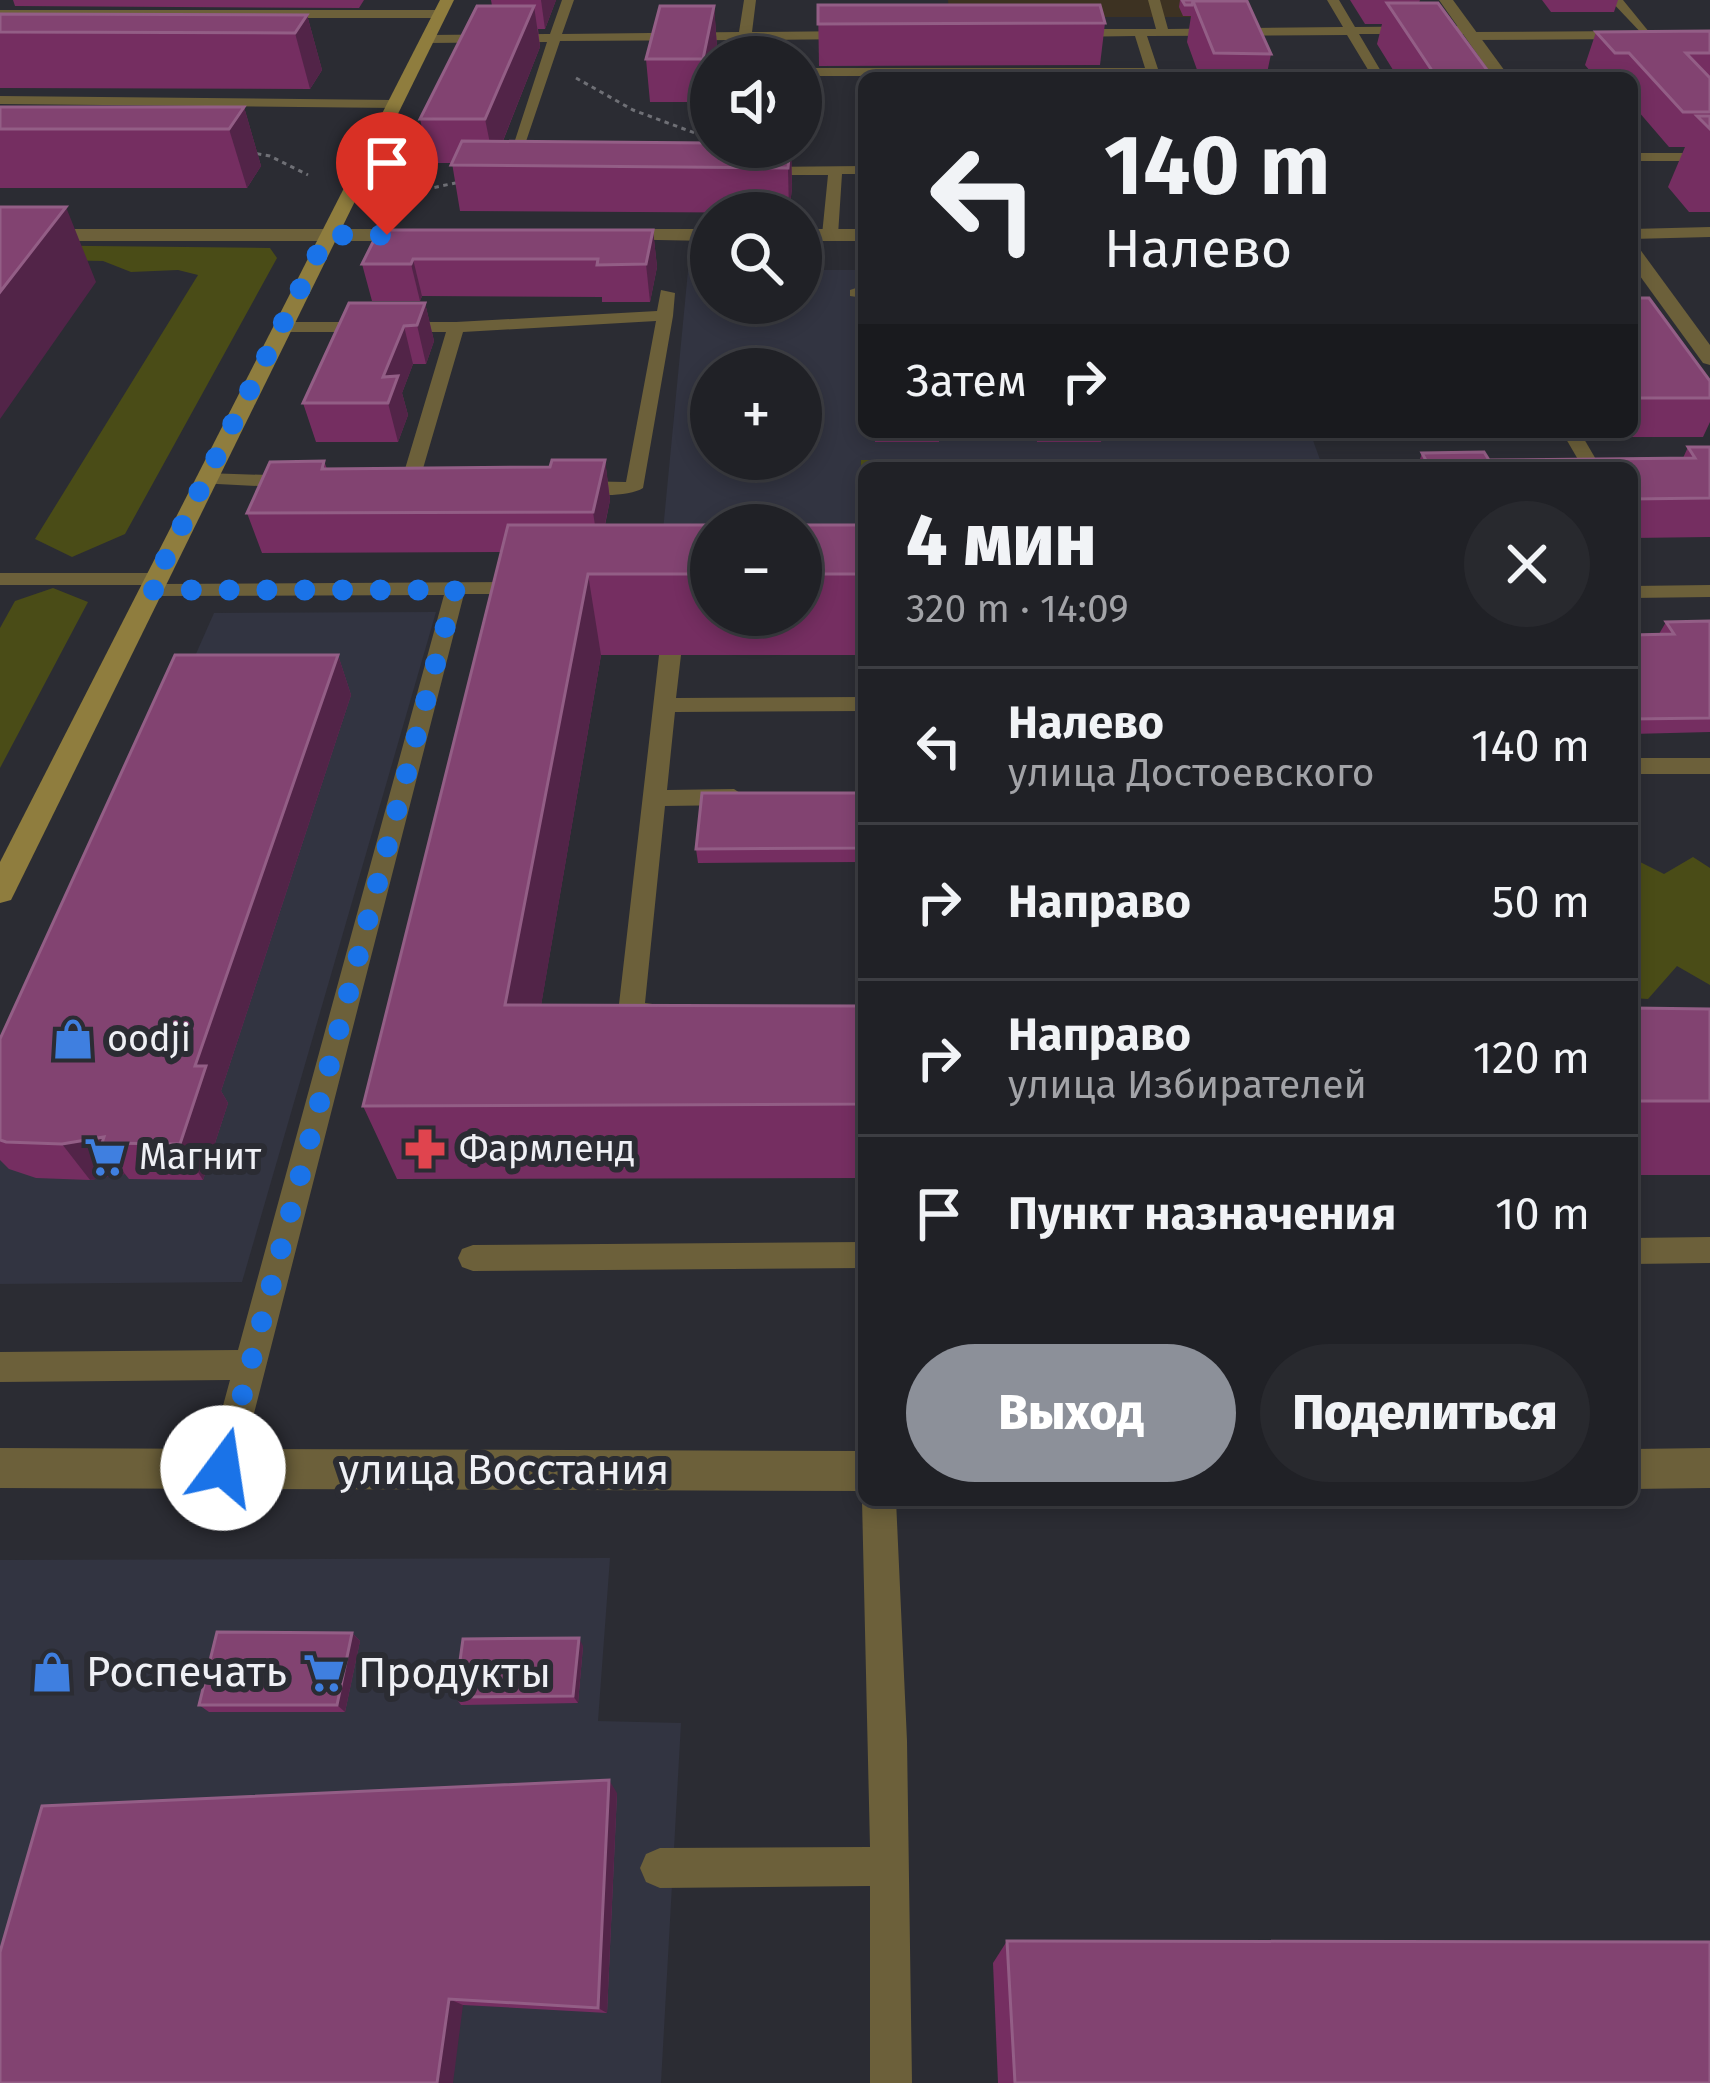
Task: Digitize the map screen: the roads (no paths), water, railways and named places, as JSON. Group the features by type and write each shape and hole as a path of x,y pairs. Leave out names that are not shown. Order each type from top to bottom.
{"main road":[{"path":"0,892 444,7"}],"street":[{"path":"1445,0 1497,72"},
{"path":"0,235 433,235"},
{"path":"595,235 690,235"},
{"path":"822,235 858,235"},
{"path":"1638,263 1663,308 1708,354"},
{"name":"улица Восстания","path":"0,1468 858,1471"},
{"path":"1638,1468 1710,1468"}],"lane":[{"path":"530,171 508,171 568,0"},
{"path":"750,0 745,36 869,35"},
{"path":"1154,0 1162,33"},
{"path":"1333,0 1375,72"},
{"path":"1616,0 1650,35"},
{"path":"0,14 444,7"},
{"path":"822,72 1153,72 1140,33"},
{"path":"1050,34 1670,35"},
{"path":"428,39 690,37"},
{"path":"0,100 394,104"},
{"path":"1638,157 1710,157"},
{"path":"830,235 835,170"},
{"path":"750,171 858,170"},
{"path":"1638,234 1710,232"},
{"path":"548,487 634,488 667,293"},
{"path":"281,327 457,327 665,316"},
{"path":"408,489 457,327"},
{"path":"205,479 316,483"},
{"path":"385,487 431,488"},
{"path":"0,579 539,588"},
{"path":"223,1468 455,590"},
{"path":"1638,592 1710,591"},
{"path":"670,655 632,1013 678,1012"},
{"path":"664,705 858,704"},
{"path":"1638,766 1710,766"},
{"path":"654,798 771,797"},
{"path":"1638,1251 1710,1250"},
{"path":"473,1258 858,1256"},
{"path":"0,1366 249,1365"},
{"path":"879,1506 892,2083"},
{"path":"660,1868 890,1866"}],"place":[{"name":"oodji","path":"73,1039"},
{"name":"Фармленд","path":"425,1149"},
{"name":"Магнит","path":"105,1157"},
{"name":"Роспечать","path":"52,1672"},
{"name":"Продукты","path":"324,1673"}]}
